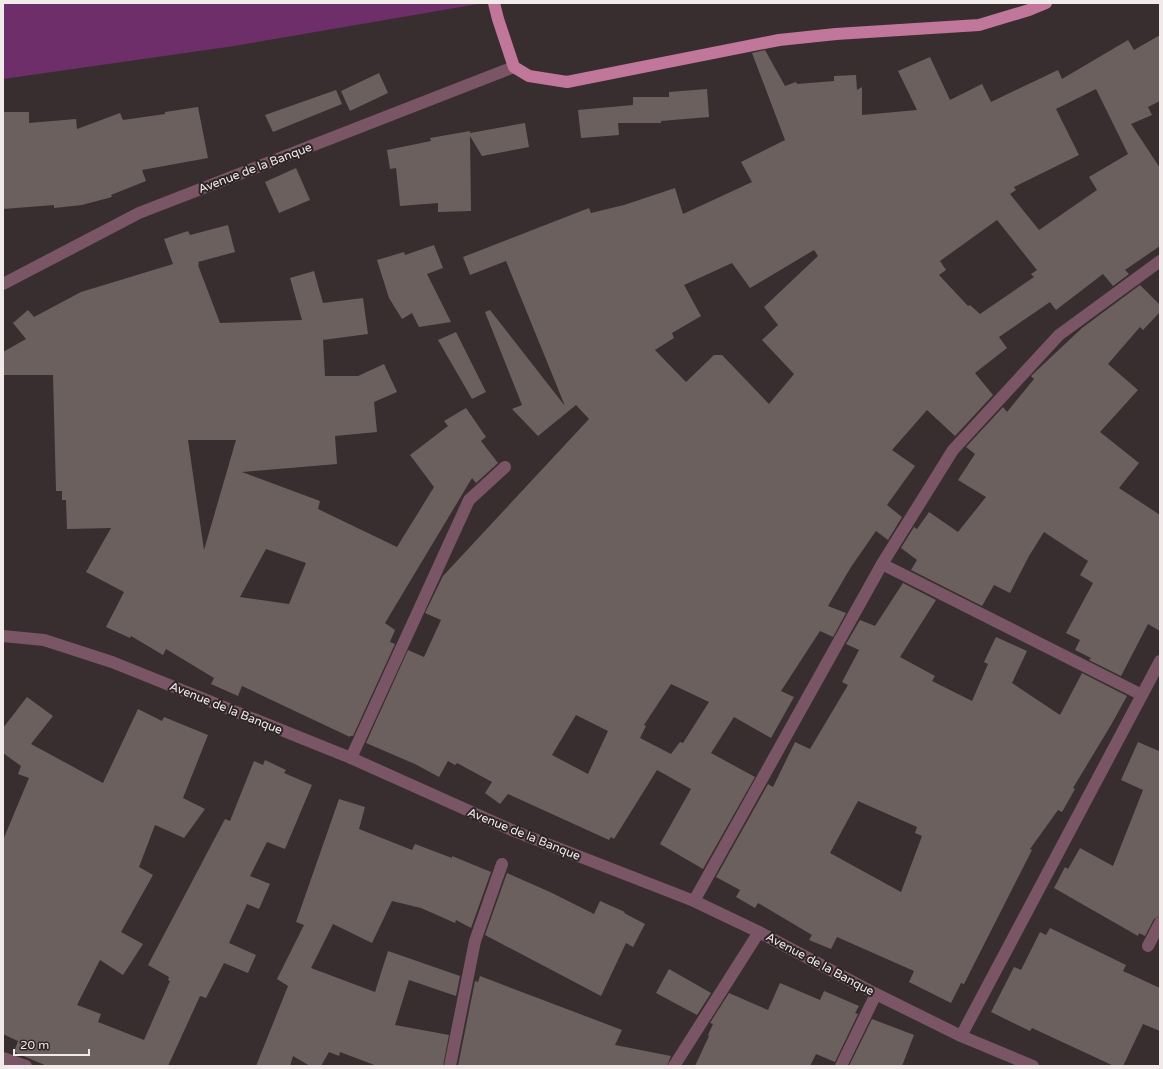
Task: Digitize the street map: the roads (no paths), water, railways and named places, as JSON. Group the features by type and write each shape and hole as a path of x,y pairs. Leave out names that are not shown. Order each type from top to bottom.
{"main road":[{"path":"494,3 514,67 529,76 567,82 779,40 836,34 979,25 1029,10 1046,3"}],"street":[{"name":"Avenue de la Banque","path":"3,284 139,213 514,67"},
{"path":"694,901 882,564 954,450 1059,335 1160,260"},
{"path":"351,758 469,500 505,467"},
{"path":"882,564 1142,695"},
{"name":"Avenue de la Banque","path":"3,636 44,640 112,662 351,758 514,832 694,901 759,932 876,994 961,1036 1033,1066"},
{"path":"961,1036 1160,661"},
{"path":"450,1066 475,941 502,864"},
{"path":"1148,946 1160,923"},
{"path":"674,1066 759,932"},
{"path":"842,1066 876,994"},
{"path":"3,1058 26,1066"}]}
